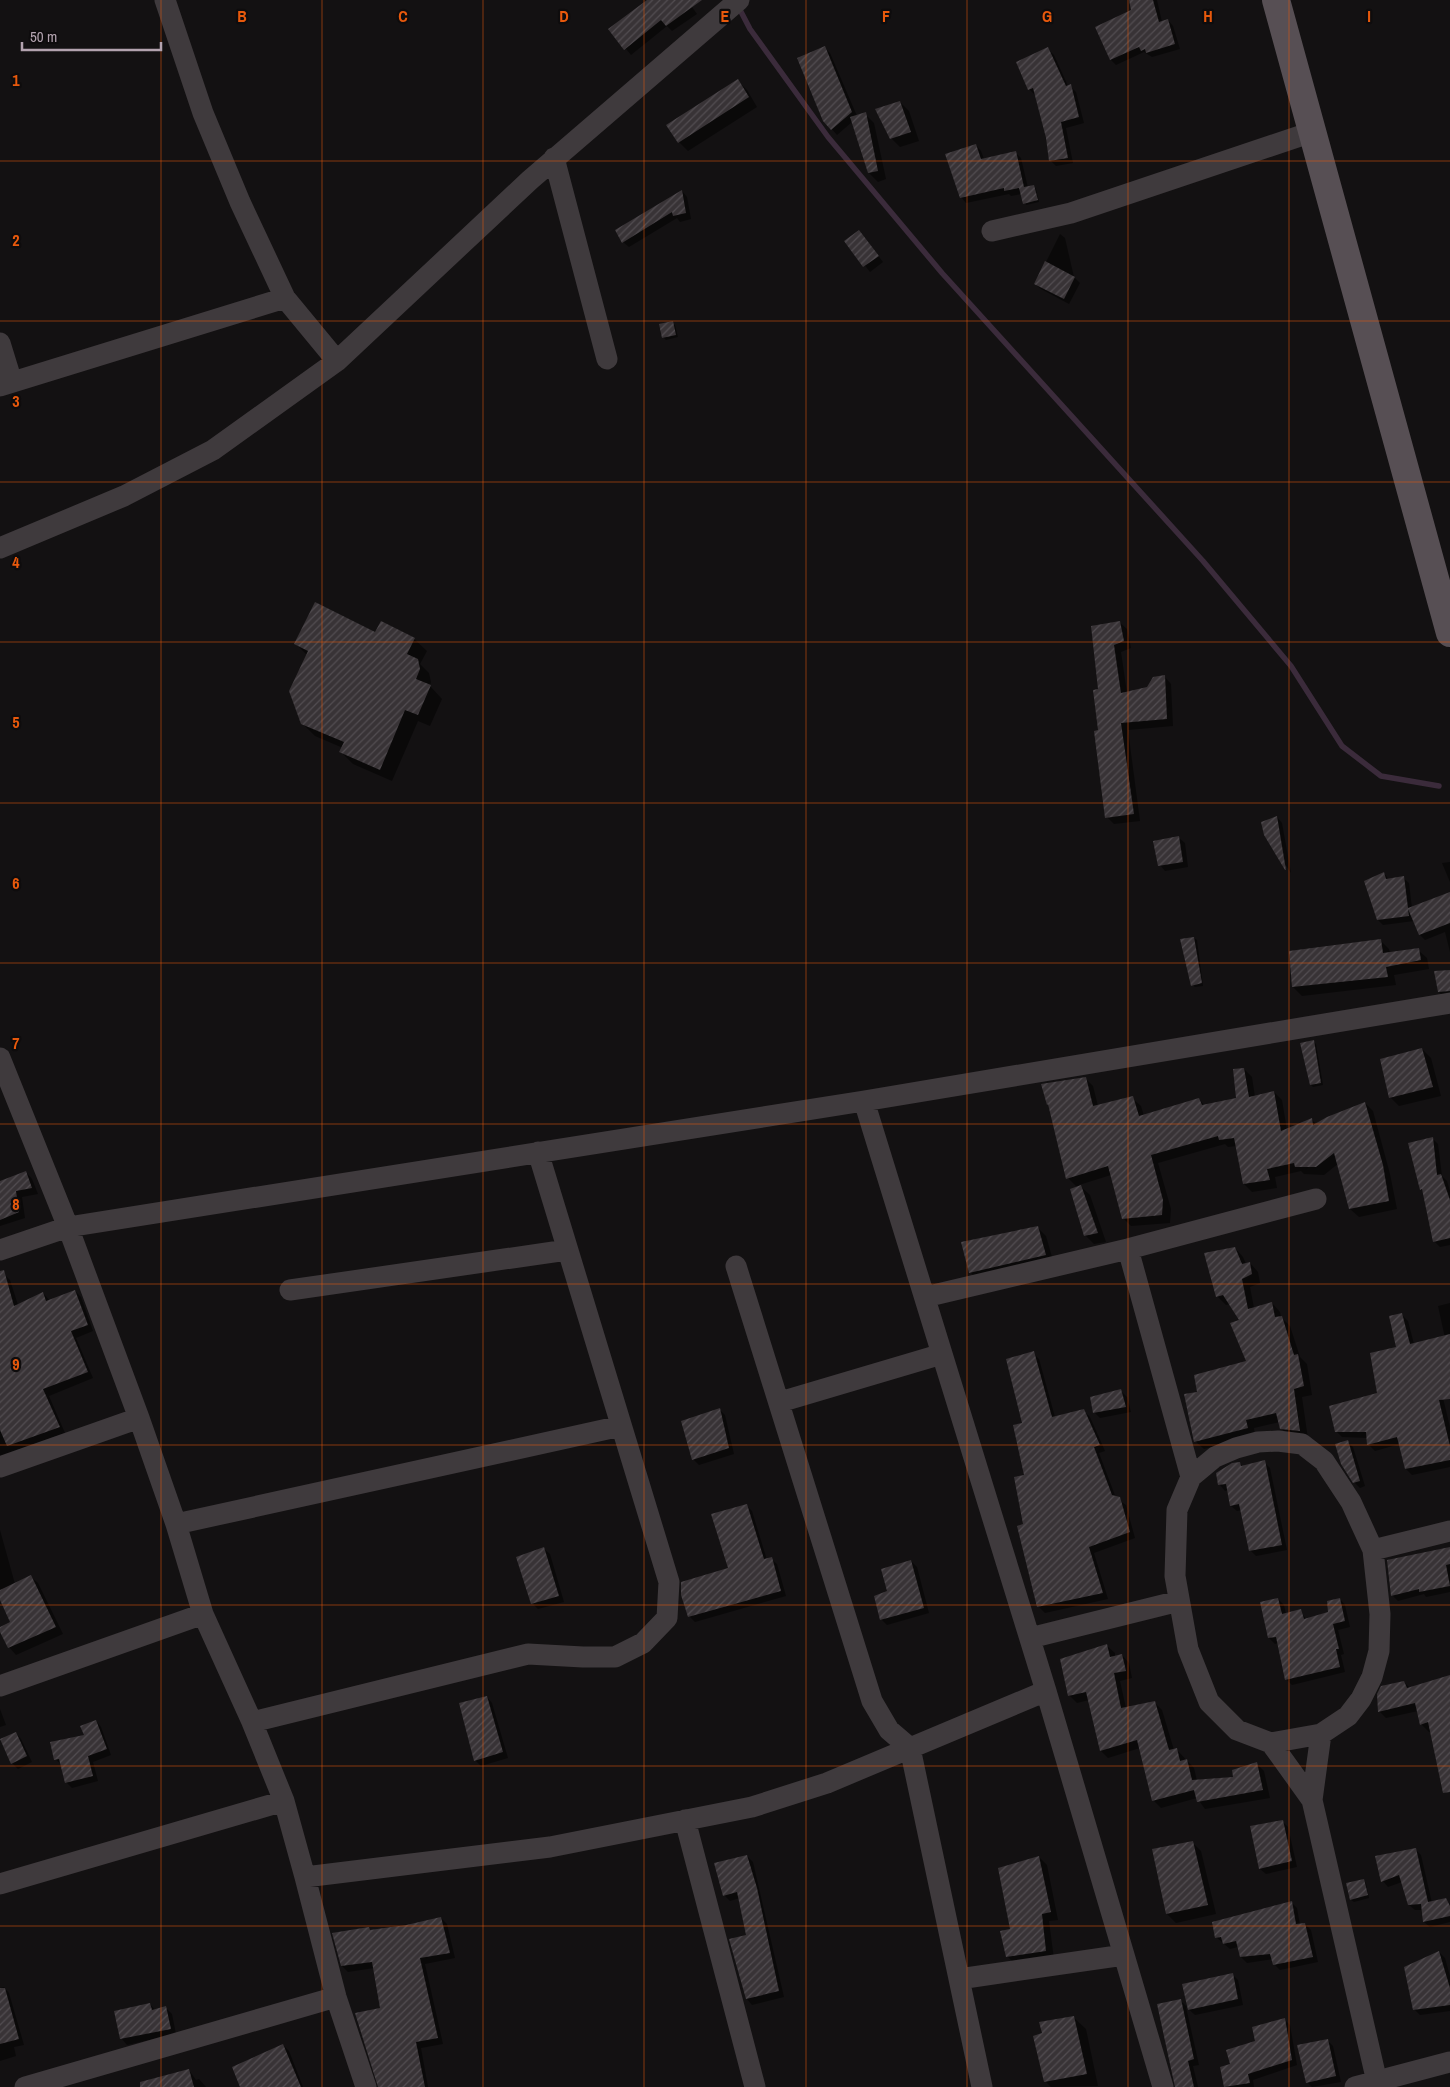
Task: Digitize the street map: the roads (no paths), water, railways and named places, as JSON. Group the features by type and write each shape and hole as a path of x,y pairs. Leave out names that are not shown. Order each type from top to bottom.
{"main road":[{"path":"1276,0 1450,633"}],"street":[{"path":"165,0 203,113 240,202 285,298 337,361"},
{"path":"0,548 124,496 213,450 337,361 554,158 731,6"},
{"path":"992,230 1071,213 1312,132"},
{"path":"554,158 607,359"},
{"path":"0,343 6,384 285,298"},
{"path":"0,1250 68,1227 864,1101 1450,1004"},
{"path":"0,1058 68,1227 139,1418 176,1524 203,1614 252,1722 284,1802 336,1997 366,2087"},
{"path":"864,1101 1030,1638 1163,2087"},
{"path":"252,1722 528,1654 583,1657 615,1656 643,1643 667,1618 669,1582 538,1152"},
{"path":"924,1296 1128,1248 1316,1199"},
{"path":"1128,1248 1191,1477"},
{"path":"290,1290 567,1250"},
{"path":"736,1266 872,1701 889,1730 910,1748 982,2087"},
{"path":"780,1402 942,1354"},
{"path":"0,1466 139,1418"},
{"path":"176,1524 621,1426"},
{"path":"1278,1441 1302,1444 1324,1461 1346,1494 1373,1550 1380,1614 1379,1651 1372,1678 1361,1699 1348,1716 1321,1734 1270,1742 1237,1730 1209,1702 1188,1649 1179,1602 1175,1576 1177,1510 1191,1477 1215,1457 1236,1448 1258,1442 1278,1441"},
{"path":"1373,1550 1450,1531"},
{"path":"1030,1638 1179,1602"},
{"path":"0,1686 203,1614"},
{"path":"305,1877 550,1847 761,1804 827,1783 1046,1691"},
{"path":"1321,1734 1312,1800 1377,2082"},
{"path":"1270,1742 1312,1800"},
{"path":"0,1884 284,1802"},
{"path":"685,1820 755,2087"},
{"path":"959,1979 1124,1955"},
{"path":"25,2087 336,1997"},
{"path":"1355,2087 1450,2062"}],"waterway":[{"path":"738,6 750,29 828,137 942,273 1203,561 1291,666 1342,746 1381,776 1439,786"}]}
